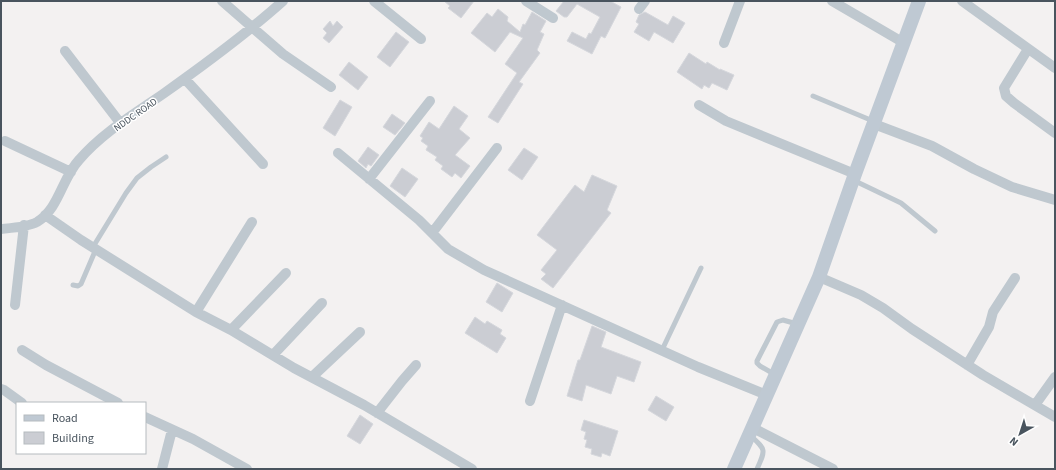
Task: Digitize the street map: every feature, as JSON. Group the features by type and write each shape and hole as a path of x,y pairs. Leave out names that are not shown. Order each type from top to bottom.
{"street":[{"path":"222,1 283,54 331,87"},
{"name":"NDDC ROAD","path":"1,229 36,222 45,215 51,210 78,160 98,140 185,79 283,1"},
{"path":"374,1 421,40"},
{"path":"526,1 553,18"},
{"path":"724,43 740,1"},
{"path":"832,1 904,43"},
{"path":"734,469 819,277 919,1"},
{"path":"962,1 1055,68"},
{"path":"1028,49 1004,88 1006,96 1055,133"},
{"path":"65,51 121,124"},
{"path":"185,79 263,164"},
{"path":"369,179 430,101"},
{"path":"699,105 726,121 854,177"},
{"path":"874,123 913,137 1012,187 1055,200"},
{"path":"5,141 71,172"},
{"path":"432,233 497,148"},
{"path":"338,153 419,220 448,249 484,270 662,350 767,395"},
{"path":"45,215 196,312 231,330 312,378 377,413 472,469"},
{"path":"196,312 252,222"},
{"path":"14,305 24,225"},
{"path":"231,330 286,273"},
{"path":"819,277 861,295 967,364 1034,405 1055,416"},
{"path":"967,364 989,327 993,312 1015,278"},
{"path":"273,355 322,303"},
{"path":"530,401 562,305"},
{"path":"312,378 360,332"},
{"path":"22,350 46,366 116,402"},
{"path":"377,413 416,365"},
{"path":"1034,405 1055,377"},
{"path":"1,389 21,402"},
{"path":"146,417 247,469"},
{"path":"162,469 172,430"},
{"path":"751,431 833,469"}],"lane":[{"path":"813,96 874,123"},
{"path":"73,285 78,286 80,284 95,248 126,193 138,178 151,167 166,158"},
{"path":"854,177 901,203 935,231"},
{"path":"662,350 701,268"},
{"path":"776,375 760,366 757,361 777,322 783,320 798,325"},
{"path":"751,431 763,447 764,453 757,469"}],"building":[{"path":"444,1 474,1 461,18 448,8 450,6"},
{"path":"564,1 610,1 621,7 605,38 601,36 592,54 567,41 572,32 586,39 589,33 591,34 600,17 577,4 567,17 564,17 556,11"},
{"path":"498,9 508,17 507,21 520,32 523,24 525,25 532,12 546,21 540,32 544,34 537,50 540,53 519,82 523,84 498,123 488,117 517,73 505,64 523,38 510,32 495,52 471,33 487,13 492,17"},
{"path":"645,12 668,25 673,16 685,23 673,43 654,32 649,41 634,32 639,24 636,22 639,15"},
{"path":"330,21 333,26 337,21 343,27 329,43 323,38 327,33 323,29"},
{"path":"396,32 409,42 390,67 377,57"},
{"path":"689,53 706,64 707,62 720,70 734,75 727,90 712,83 709,88 704,85 702,89 677,72"},
{"path":"349,62 368,77 358,90 339,75"},
{"path":"340,100 352,107 335,136 323,128"},
{"path":"454,106 468,116 459,129 470,138 455,155 470,166 461,178 455,173 452,177 441,169 443,166 435,160 437,157 426,150 428,146 421,141 423,138 420,136 429,122 439,129"},
{"path":"392,114 405,123 395,135 383,127"},
{"path":"368,147 379,155 371,166 368,164 366,168 358,161"},
{"path":"524,148 538,157 522,180 508,170"},
{"path":"402,168 418,179 405,197 390,186"},
{"path":"592,175 617,186 607,210 611,213 553,288 541,279 546,274 541,270 557,250 537,235 575,185 584,192"},
{"path":"497,283 513,293 502,312 486,302"},
{"path":"475,317 485,324 487,321 502,330 500,334 506,338 497,353 465,333"},
{"path":"592,326 606,332 601,347 641,362 634,382 617,376 611,394 586,385 582,401 567,396 578,360 580,360"},
{"path":"656,396 674,407 666,421 648,410"},
{"path":"360,415 373,424 360,444 347,436"},
{"path":"584,420 618,431 610,456 602,453 601,457 591,454 592,449 585,447 587,440 584,439 586,432 581,430"}]}
